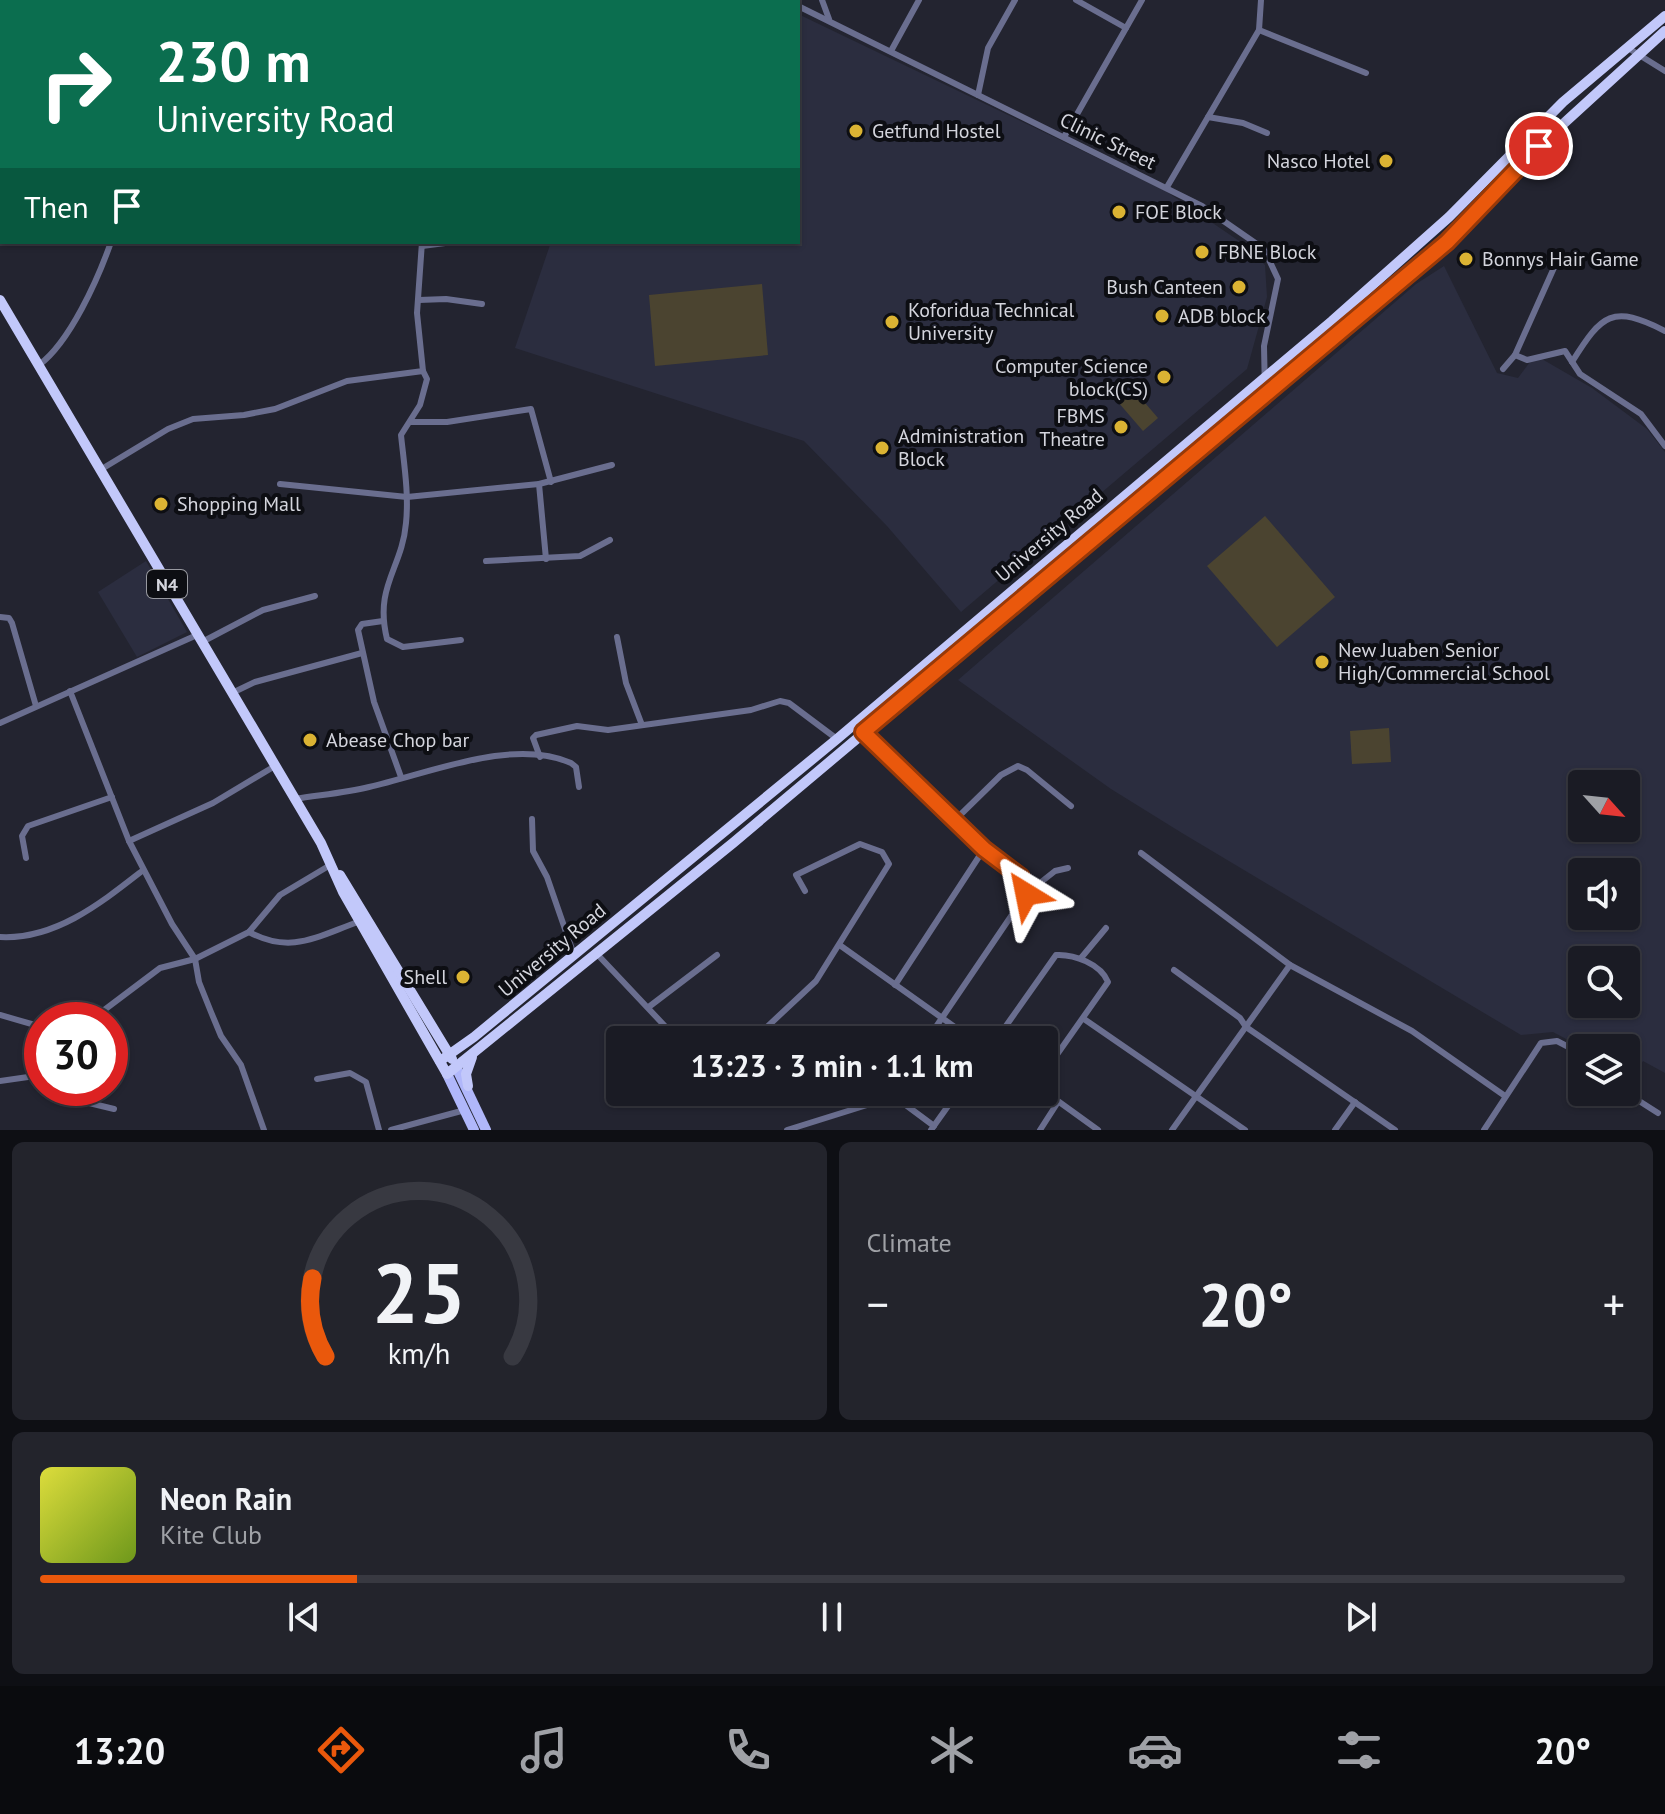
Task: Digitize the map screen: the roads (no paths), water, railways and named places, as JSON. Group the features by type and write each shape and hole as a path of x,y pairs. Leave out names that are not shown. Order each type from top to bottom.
{"highway":[{"name":"University Road","path":"445,1058 837,739 1264,378 1449,217 1563,102 1648,38 1665,16"},
{"name":"University Road","path":"1648,38 1665,31"},
{"name":"University Road","path":"447,1074 597,954 1447,242 1632,51"},
{"name":"N4","path":"0,300 275,766 361,921 445,1058 456,1067"},
{"name":"N4","path":"332,866 349,886 442,1040 447,1074"},
{"path":"442,1040 455,1044 474,1037"},
{"path":"468,1086 466,1074 475,1052"}],"main road":[{"path":"456,1067 468,1086 486,1130"},
{"path":"447,1074 474,1130"}],"street":[{"path":"822,0 829,19"},
{"path":"891,51 919,0"},
{"path":"978,95 988,48 1015,0"},
{"path":"1076,0 1126,28"},
{"path":"1064,137 1142,0"},
{"path":"1167,187 1259,30 1261,0"},
{"name":"Clinic Street","path":"800,7 1167,187 1202,206 1264,249 1272,260 1278,279 1264,346 1265,394"},
{"path":"1259,30 1366,73"},
{"path":"1632,51 1665,71"},
{"path":"1208,117 1243,123 1267,133"},
{"path":"39,365 51,356 62,338 100,271 110,244"},
{"path":"422,244 417,313 423,371 427,379 411,422 401,435 407,497 406,527 384,593 383,621 387,639 397,645 461,640"},
{"path":"1503,369 1515,355 1557,261"},
{"path":"419,300 446,299 482,304"},
{"path":"1572,362 1591,329 1608,319 1627,314 1665,331"},
{"path":"1515,355 1527,360 1565,351 1580,374 1641,414 1665,446"},
{"path":"100,470 168,429 193,419 275,409 347,381 423,371"},
{"path":"411,422 447,422 531,409 551,482"},
{"path":"280,484 407,497 539,484 612,465"},
{"path":"539,484 546,559"},
{"path":"486,561 580,556 610,540"},
{"path":"0,723 263,610 315,596"},
{"path":"0,617 9,618 12,623 36,706"},
{"path":"383,621 359,626 362,653 386,740 401,777"},
{"path":"617,637 626,683 642,725"},
{"path":"232,693 255,682 362,653"},
{"path":"70,691 142,871 195,959 207,1002 221,1036 241,1065 264,1130"},
{"path":"540,757 533,738 536,735 577,726 608,730 751,710 785,701 837,739"},
{"path":"863,732 984,849 1021,877 1026,894"},
{"path":"294,799 370,787 462,762 540,757 571,763 576,767 579,787"},
{"path":"129,841 213,803 275,766"},
{"path":"954,821 1001,775 1018,766 1071,806"},
{"path":"26,858 22,836 28,826 112,797"},
{"path":"532,819 533,851 547,877 574,956"},
{"path":"768,1026 816,981 841,946 889,864 882,852 860,844 796,875 805,891"},
{"path":"895,985 984,849"},
{"path":"1141,853 1290,965 1412,1031 1505,1096"},
{"path":"115,1002 160,968 195,959 249,932 280,895 332,866"},
{"path":"937,1026 1026,894 1055,871 1068,868"},
{"path":"0,937 22,938 58,927 142,871"},
{"path":"249,932 268,942 285,945 361,921"},
{"path":"1081,958 1106,928"},
{"path":"841,946 953,1026"},
{"path":"597,954 666,1026"},
{"path":"650,1006 717,955"},
{"path":"1006,1026 1056,955 1081,958 1106,976 1108,982 1058,1054"},
{"path":"1172,1130 1290,965"},
{"path":"1174,970 1240,1018 1246,1027 1395,1130"},
{"path":"0,1015 24,1022"},
{"path":"1084,1019 1245,1130"},
{"path":"1484,1130 1545,1041 1557,1041 1568,1047"},
{"path":"317,1079 350,1073 366,1082 379,1130"},
{"path":"0,1081 24,1078"},
{"path":"1058,1102 1098,1130"},
{"path":"1335,1130 1355,1102"},
{"path":"1640,1102 1658,1113"},
{"path":"102,1106 114,1109"},
{"path":"787,1130 864,1106"},
{"path":"907,1106 932,1128 948,1106"},
{"path":"1040,1130 1055,1106"},
{"path":"391,1130 465,1110"}],"place":[{"name":"Getfund Hostel","path":"856,131"},
{"name":"Nasco Hotel","path":"1386,161"},
{"name":"FOE Block","path":"1119,212"},
{"name":"FBNE Block","path":"1202,252"},
{"name":"Bonnys Hair Game","path":"1466,259"},
{"name":"Bush Canteen","path":"1239,287"},
{"name":"ADB block","path":"1162,316"},
{"name":"Koforidua Technical University","path":"892,322"},
{"name":"Computer Science block(CS)","path":"1164,377"},
{"name":"FBMS Theatre","path":"1121,427"},
{"name":"Administration Block","path":"882,448"},
{"name":"Shopping Mall","path":"161,504"},
{"name":"New Juaben Senior High/Commercial School","path":"1322,662"},
{"name":"Abease Chop bar","path":"310,740"},
{"name":"Shell","path":"463,977"}]}
